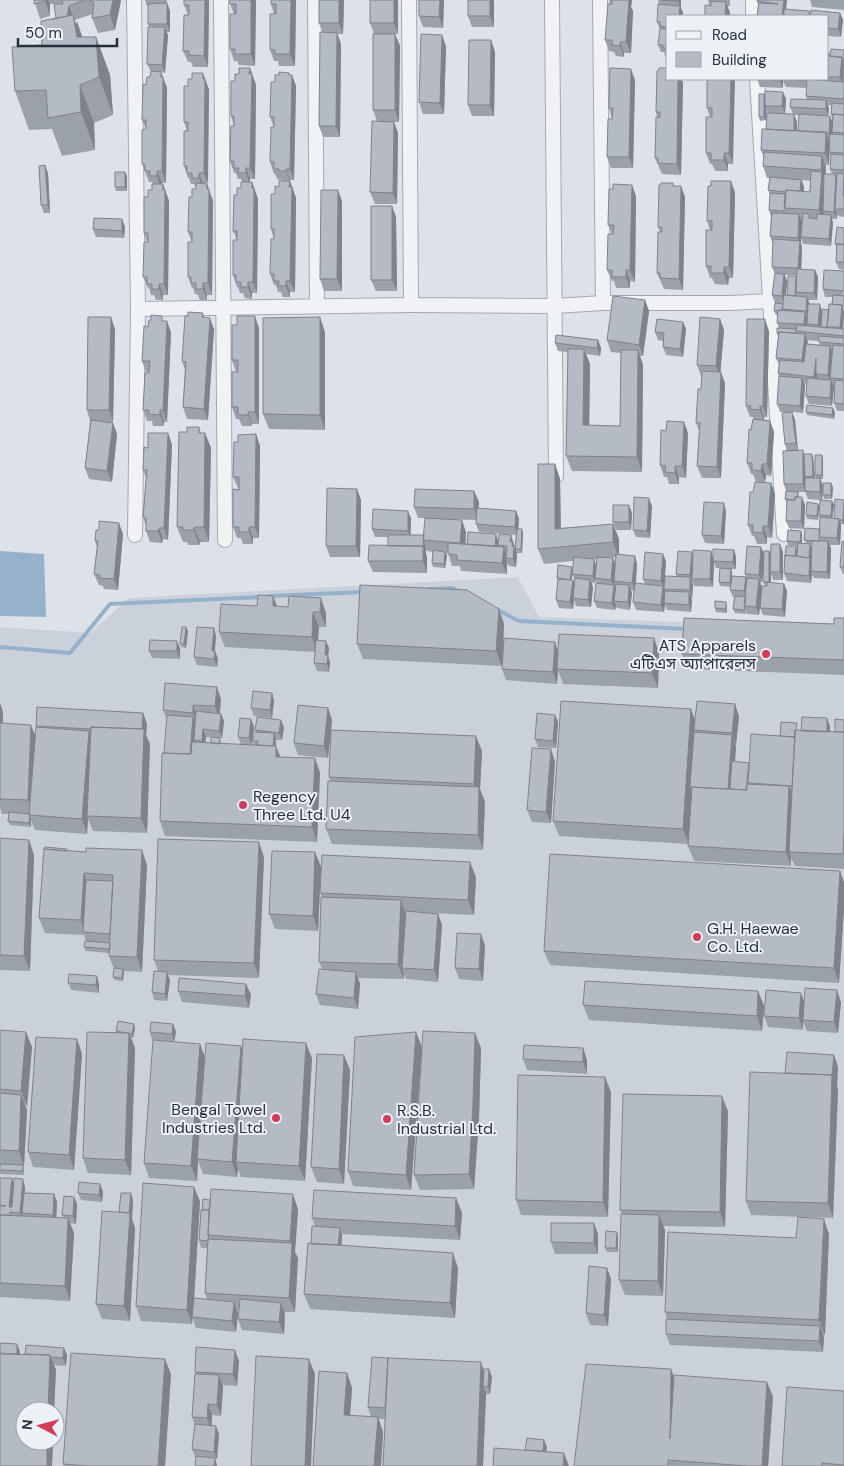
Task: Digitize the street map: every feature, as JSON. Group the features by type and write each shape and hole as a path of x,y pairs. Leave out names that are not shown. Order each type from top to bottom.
{"street":[{"path":"134,0 138,308 135,535"},
{"path":"221,0 225,540"},
{"path":"315,0 317,306"},
{"path":"409,0 411,305"},
{"path":"552,0 556,476"},
{"path":"600,0 603,303"},
{"path":"752,0 754,15"},
{"path":"757,80 784,534"},
{"path":"138,308 411,305 554,306 603,303 730,303 770,301"}],"shaded area":[{"path":"518,577 539,617 844,628 844,1466 0,1466 0,627 90,633 129,598"}],"water":[{"path":"0,551 44,554 46,617 0,616"}],"building":[{"path":"34,0 45,0 45,1 34,4"},
{"path":"62,0 85,0 69,6 67,16 53,19 56,18 54,4 63,4"},
{"path":"89,0 113,0 110,15 92,18 94,3"},
{"path":"184,0 205,0 204,56 189,55 189,51 183,51 184,15 189,15 189,5 184,5"},
{"path":"230,0 251,0 251,54 235,54 235,49 230,49 230,14 236,14 236,4 230,4"},
{"path":"271,0 291,0 290,54 275,54 275,50 270,50 270,14 276,14 276,4 271,4"},
{"path":"319,0 339,0 339,23 319,23"},
{"path":"370,0 394,0 394,23 370,23"},
{"path":"419,0 440,0 439,17 419,16"},
{"path":"468,0 490,0 490,16 468,16"},
{"path":"612,0 629,0 626,42 620,42 620,46 612,45 612,40 605,40 608,4 612,4"},
{"path":"784,0 782,15 757,15 759,3 778,4 757,1"},
{"path":"711,1 726,2 725,15 705,15 705,5 711,6"},
{"path":"167,3 167,24 148,24 148,4"},
{"path":"658,4 680,6 679,15 666,15 666,27 660,26 660,22 657,22"},
{"path":"784,9 809,11 809,15 784,15"},
{"path":"811,10 840,13 838,29 829,28 829,15 810,15"},
{"path":"73,15 77,37 96,37 99,77 80,85 81,112 48,118 46,90 15,91 12,47 42,45 41,21"},
{"path":"148,27 165,27 162,65 147,64"},
{"path":"660,28 666,29 666,48 663,48 663,45 658,45"},
{"path":"320,32 337,33 336,126 319,126"},
{"path":"373,34 395,34 395,110 373,110"},
{"path":"421,34 442,35 440,103 419,102"},
{"path":"469,40 491,40 490,105 468,105"},
{"path":"831,49 844,50 844,58 830,56"},
{"path":"829,56 842,57 840,77 829,77"},
{"path":"239,68 250,68 249,74 252,74 250,168 246,168 246,173 238,173 239,168 234,168 234,161 230,161 231,126 234,126 234,116 231,116 231,81 235,81 235,74 239,74"},
{"path":"610,68 631,69 629,157 607,157 608,119 612,119 613,108 609,108"},
{"path":"659,68 666,68 666,80 678,80 677,164 658,163 658,158 655,158 656,117 660,117 660,112 656,112 657,71"},
{"path":"151,71 161,72 161,77 163,77 162,171 157,171 157,176 150,176 150,171 145,171 145,165 142,164 142,130 146,129 146,120 142,120 143,84 146,85 147,77 150,77"},
{"path":"279,72 292,75 290,169 286,169 286,171 274,169 274,162 270,162 271,127 274,127 274,117 270,117 271,82 275,82 275,75 279,75"},
{"path":"192,73 203,73 203,79 205,79 204,173 199,173 199,178 192,178 192,173 187,173 187,166 184,166 184,131 188,131 188,122 184,122 184,86 188,86 188,79 192,79"},
{"path":"707,80 731,80 729,153 724,153 724,160 711,160 711,153 706,153 706,117 712,117 712,108 707,108"},
{"path":"807,80 844,82 844,99 806,96"},
{"path":"765,91 783,92 782,106 765,106"},
{"path":"759,94 764,94 764,117 759,117"},
{"path":"791,99 826,100 826,109 790,107"},
{"path":"832,103 844,104 844,115 831,114"},
{"path":"767,113 794,114 794,131 766,129"},
{"path":"799,114 830,116 829,133 798,131"},
{"path":"833,114 844,115 844,133 832,132"},
{"path":"372,121 394,122 393,193 370,192"},
{"path":"762,129 826,132 825,153 761,150"},
{"path":"830,134 844,135 844,153 829,152"},
{"path":"764,152 822,156 821,170 763,166"},
{"path":"831,154 844,155 844,170 830,169"},
{"path":"45,165 48,205 41,205 39,166"},
{"path":"811,171 822,172 819,210 785,208 786,190 810,192"},
{"path":"115,172 125,172 125,187 115,187"},
{"path":"837,173 844,174 844,209 835,209"},
{"path":"824,174 836,174 834,212 823,211"},
{"path":"770,177 801,180 800,191 768,190"},
{"path":"279,181 290,181 289,187 292,187 290,281 286,281 286,286 278,286 279,281 274,281 274,274 270,274 271,239 274,239 274,229 271,229 271,194 275,194 275,186 279,187"},
{"path":"711,181 731,181 729,267 724,267 724,273 711,273 711,266 706,266 706,230 712,230 712,221 707,221 708,186 711,186"},
{"path":"241,182 252,182 252,188 254,188 253,282 248,282 248,287 241,287 241,282 236,282 236,275 233,275 233,240 237,240 237,231 233,231 234,195 237,195 237,188 241,188"},
{"path":"196,183 207,184 207,189 209,189 208,283 203,283 203,289 196,289 196,283 191,283 191,277 188,277 188,242 192,242 192,232 188,232 189,197 192,197 192,189 196,189"},
{"path":"661,183 673,183 673,186 681,186 679,279 660,278 660,273 657,273 658,232 662,232 662,227 658,227 659,185"},
{"path":"152,184 163,184 163,190 165,190 164,284 159,284 159,289 152,289 152,284 147,284 147,277 143,277 144,242 148,242 148,233 144,233 144,197 148,197 148,190 152,190"},
{"path":"613,184 632,185 630,270 626,270 626,277 612,277 612,270 607,270 608,234 613,234 614,225 608,225 609,189 613,189"},
{"path":"321,190 338,190 337,279 320,279"},
{"path":"770,193 785,194 784,211 769,210"},
{"path":"371,206 392,206 392,280 371,280"},
{"path":"772,213 799,214 798,238 770,236"},
{"path":"803,213 809,214 809,218 817,219 817,214 831,215 829,239 801,237"},
{"path":"94,218 122,219 122,231 93,229"},
{"path":"837,227 844,228 844,244 835,244"},
{"path":"773,239 800,241 798,268 772,267"},
{"path":"837,244 844,245 844,262 836,262"},
{"path":"797,269 815,270 814,293 796,292"},
{"path":"824,270 844,271 844,291 823,289"},
{"path":"775,273 784,274 782,296 772,295"},
{"path":"788,276 796,276 795,296 787,295"},
{"path":"784,295 807,297 806,311 782,309"},
{"path":"833,295 844,296 844,306 832,304"},
{"path":"613,296 645,300 639,345 607,340"},
{"path":"775,303 783,304 782,310 774,311"},
{"path":"808,304 820,304 818,325 807,324"},
{"path":"829,304 842,305 840,327 827,327"},
{"path":"822,309 829,310 827,328 821,327"},
{"path":"778,310 805,312 804,324 777,323"},
{"path":"188,312 203,313 202,317 210,318 204,409 183,407 186,362 182,361 185,316 188,316"},
{"path":"151,315 162,316 162,321 167,321 163,410 160,410 160,415 149,414 149,410 143,410 145,373 149,373 150,361 142,361 144,326 148,327"},
{"path":"237,316 255,316 255,412 248,412 248,415 238,415 238,407 232,407 232,372 238,372 238,360 232,360 232,325 237,325"},
{"path":"88,317 111,317 109,410 87,410"},
{"path":"320,317 320,415 263,414 263,318"},
{"path":"700,317 720,319 716,366 697,365"},
{"path":"657,319 683,322 680,349 663,347 664,333 655,332"},
{"path":"747,319 765,319 763,406 760,406 760,410 750,409 751,406 746,406"},
{"path":"797,325 844,329 844,336 796,331"},
{"path":"777,328 796,329 796,333 777,333"},
{"path":"779,332 805,334 802,360 776,358"},
{"path":"556,335 598,340 597,348 555,343"},
{"path":"819,336 844,338 844,344 819,342"},
{"path":"806,344 830,346 828,375 816,374 816,358 814,377 778,373 780,360 804,362"},
{"path":"833,345 844,346 844,379 830,378"},
{"path":"568,349 584,349 583,425 620,426 621,350 638,350 637,457 566,456"},
{"path":"702,371 721,372 717,467 697,466 700,423 696,423 698,389 701,389"},
{"path":"779,376 802,378 800,406 777,404"},
{"path":"807,378 831,380 830,398 806,396"},
{"path":"835,380 844,381 844,404 834,403"},
{"path":"807,405 833,408 832,415 806,412"},
{"path":"792,412 796,443 785,444 782,413"},
{"path":"753,419 770,421 767,464 762,464 761,471 752,470 752,463 747,463 749,429 751,430"},
{"path":"91,420 113,423 107,471 85,468"},
{"path":"667,421 684,422 682,466 675,466 675,473 665,472 666,466 660,465 661,430 666,431"},
{"path":"187,427 199,427 199,433 205,433 204,527 194,527 194,530 183,530 183,527 177,527 179,432 187,432"},
{"path":"148,433 168,433 164,528 159,528 158,531 146,531 146,518 143,517 147,470 143,470 144,447 148,448"},
{"path":"256,434 255,527 249,527 249,532 239,532 239,527 233,527 233,489 239,490 239,477 233,477 234,442 238,442 238,435"},
{"path":"803,450 803,484 784,484 783,451"},
{"path":"804,454 812,454 813,476 805,477"},
{"path":"815,455 822,455 822,475 815,475"},
{"path":"538,464 555,464 555,529 613,524 613,542 538,549"},
{"path":"805,478 820,478 820,492 805,491"},
{"path":"755,482 771,483 768,526 763,526 763,533 753,532 753,525 748,525 750,492 753,492"},
{"path":"823,483 831,483 831,495 823,495"},
{"path":"327,488 357,489 356,546 326,546"},
{"path":"415,489 474,491 474,509 414,507"},
{"path":"786,491 798,492 798,497 795,497 795,500 785,499"},
{"path":"634,497 649,498 647,531 633,530"},
{"path":"795,497 802,497 801,521 786,521 787,500 795,500"},
{"path":"835,499 844,500 843,520 834,518"},
{"path":"820,500 832,501 831,516 819,515"},
{"path":"704,502 724,503 721,536 702,535"},
{"path":"807,502 818,504 817,516 806,515"},
{"path":"613,505 629,505 629,522 613,522"},
{"path":"477,508 516,511 515,527 476,524"},
{"path":"373,509 408,511 408,531 372,529"},
{"path":"820,517 839,519 837,538 819,537"},
{"path":"425,518 462,520 460,543 423,540"},
{"path":"99,521 119,523 114,579 100,578 100,575 94,574 98,541 95,541 96,530 99,530"},
{"path":"805,528 820,529 819,541 804,540"},
{"path":"517,529 522,529 521,549 515,549"},
{"path":"788,530 801,531 800,542 787,541"},
{"path":"468,532 496,534 495,546 467,544"},
{"path":"499,534 511,535 510,542 513,542 512,546 514,547 513,559 506,558 507,546 498,545"},
{"path":"388,535 424,535 423,548 423,546 388,546"},
{"path":"812,541 828,541 827,572 811,571"},
{"path":"842,541 844,542 844,567 840,567"},
{"path":"448,543 504,547 502,563 457,560 457,555 448,554"},
{"path":"798,543 810,544 809,558 797,556"},
{"path":"771,544 780,544 780,572 770,572"},
{"path":"369,545 423,546 423,561 368,561"},
{"path":"747,546 761,547 759,575 745,574"},
{"path":"786,546 796,546 795,556 785,555"},
{"path":"713,549 734,550 733,562 713,561"},
{"path":"433,550 445,552 444,564 432,563"},
{"path":"693,550 711,551 710,579 692,579"},
{"path":"678,551 692,552 690,575 676,574"},
{"path":"764,551 769,551 769,582 763,582"},
{"path":"645,552 663,554 661,581 643,579"},
{"path":"616,554 635,556 632,583 614,581"},
{"path":"785,555 810,558 809,576 784,573"},
{"path":"574,557 594,559 593,576 572,574"},
{"path":"597,557 613,558 611,580 595,578"},
{"path":"558,565 572,567 570,580 557,578"},
{"path":"720,568 731,569 730,583 719,582"},
{"path":"665,576 690,577 690,590 664,589"},
{"path":"732,576 746,577 744,591 730,590"},
{"path":"575,578 590,580 588,600 573,598"},
{"path":"747,578 759,579 756,607 744,606"},
{"path":"558,579 573,580 570,602 556,600"},
{"path":"767,582 784,584 782,609 760,608 762,586 767,586"},
{"path":"596,583 614,585 612,603 594,601"},
{"path":"635,583 663,586 661,605 633,602"},
{"path":"616,584 629,585 628,602 614,601"},
{"path":"360,585 467,590 499,609 496,651 357,644"},
{"path":"665,591 689,592 689,605 664,603"},
{"path":"258,595 273,596 273,606 288,607 289,596 321,598 320,612 313,612 312,637 219,632 221,604 257,606"},
{"path":"735,596 746,597 744,610 733,609"},
{"path":"715,601 726,602 726,609 715,608"},
{"path":"684,618 834,624 834,618 844,618 844,660 682,654"},
{"path":"182,627 186,627 184,644 180,644"},
{"path":"197,627 214,628 212,651 215,651 214,659 194,657"},
{"path":"559,634 654,638 652,673 557,669"},
{"path":"504,638 555,642 553,672 502,669"},
{"path":"150,640 177,641 177,651 149,651"},
{"path":"316,640 326,641 325,655 328,655 327,664 314,663"},
{"path":"165,683 217,687 215,706 193,705 193,713 163,710"},
{"path":"253,691 272,693 270,710 251,708"},
{"path":"561,701 691,709 683,829 553,821"},
{"path":"697,701 735,704 732,733 694,730"},
{"path":"298,705 328,708 324,746 294,743"},
{"path":"37,707 143,713 142,729 36,726"},
{"path":"196,711 221,714 219,731 203,729 202,741 194,740"},
{"path":"537,713 555,715 553,741 535,739"},
{"path":"167,715 193,717 190,754 164,753"},
{"path":"257,717 281,720 279,733 255,730"},
{"path":"802,717 827,718 827,732 801,731"},
{"path":"240,718 251,719 249,738 238,737"},
{"path":"835,719 844,720 844,732 835,732"},
{"path":"781,722 797,723 795,737 780,736"},
{"path":"0,723 31,725 28,800 0,799"},
{"path":"36,727 89,731 82,819 29,815"},
{"path":"91,727 144,729 141,818 87,816"},
{"path":"331,730 476,736 474,784 329,777"},
{"path":"795,730 844,732 843,854 789,852"},
{"path":"253,732 274,733 273,746 257,745 258,741 253,741"},
{"path":"694,732 732,735 728,789 690,787"},
{"path":"751,734 795,737 792,786 748,783"},
{"path":"211,737 220,738 219,744 211,743"},
{"name":"Regency Three Ltd. U4","path":"192,742 276,746 276,757 315,758 312,827 160,821 162,753 191,754"},
{"path":"532,748 551,749 546,812 527,810"},
{"path":"732,761 749,763 746,790 730,789"},
{"path":"328,781 479,787 478,835 326,829"},
{"path":"747,784 789,786 786,852 688,846 692,787 747,790"},
{"path":"9,812 30,814 29,823 8,821"},
{"path":"0,838 29,840 24,956 0,955"},
{"path":"158,839 259,842 254,963 154,960"},
{"path":"45,847 67,849 66,851 44,849"},
{"path":"86,848 142,850 137,957 109,956 113,875 84,873 81,920 39,918 44,849 86,852"},
{"path":"272,851 315,852 313,916 269,914"},
{"name":"G.H. Haewae Co. Ltd.","path":"550,854 840,871 834,968 544,951"},
{"path":"322,855 470,862 468,900 320,893"},
{"path":"86,880 113,881 110,934 83,932"},
{"path":"321,897 401,900 398,964 319,962"},
{"path":"406,911 438,914 434,970 402,968"},
{"path":"457,933 481,934 479,969 455,968"},
{"path":"85,941 110,943 110,949 84,947"},
{"path":"114,968 123,969 122,978 113,977"},
{"path":"319,969 356,972 354,998 316,994"},
{"path":"154,971 167,972 165,994 152,992"},
{"path":"69,974 97,976 96,985 68,983"},
{"path":"179,978 246,984 245,996 178,991"},
{"path":"585,981 758,991 757,1016 583,1005"},
{"path":"805,988 837,990 834,1022 803,1020"},
{"path":"766,990 801,993 799,1018 764,1016"},
{"path":"118,1021 134,1024 132,1034 116,1031"},
{"path":"151,1022 173,1024 172,1034 150,1032"},
{"path":"0,1030 26,1032 21,1091 0,1089"},
{"path":"423,1031 475,1033 469,1174 414,1175"},
{"path":"87,1032 129,1033 125,1160 83,1158"},
{"name":"R.S.B. Industrial Ltd.","path":"416,1032 406,1175 348,1171 355,1037"},
{"path":"36,1037 77,1039 69,1155 28,1152"},
{"name":"Bengal Towel Industries Ltd.","path":"243,1039 306,1043 299,1166 236,1162"},
{"path":"153,1040 200,1044 191,1166 144,1163"},
{"path":"206,1043 241,1046 232,1162 197,1159"},
{"path":"524,1045 583,1048 583,1062 523,1059"},
{"path":"787,1052 834,1055 832,1076 785,1073"},
{"path":"317,1054 344,1055 339,1169 311,1167"},
{"path":"750,1072 832,1075 828,1203 746,1201"},
{"path":"518,1075 605,1077 603,1202 516,1200"},
{"path":"0,1093 21,1095 19,1151 0,1150"},
{"path":"623,1094 722,1096 720,1212 620,1210"},
{"path":"0,1164 23,1165 23,1171 0,1170"},
{"path":"0,1178 12,1178 9,1207 12,1207 14,1178 23,1179 20,1213 10,1212 10,1215 0,1215 0,1206 6,1206 0,1205"},
{"path":"79,1182 100,1184 99,1195 78,1193"},
{"path":"143,1183 194,1187 187,1310 136,1306"},
{"path":"211,1189 293,1194 290,1241 208,1235"},
{"path":"314,1190 456,1198 455,1226 312,1218"},
{"path":"24,1193 54,1194 53,1215 22,1213"},
{"path":"121,1193 131,1193 129,1213 119,1212"},
{"path":"64,1196 74,1197 73,1216 62,1215"},
{"path":"203,1199 210,1200 209,1210 202,1210"},
{"path":"201,1210 209,1210 208,1241 199,1240"},
{"path":"102,1211 130,1213 124,1306 96,1304"},
{"path":"621,1214 659,1215 658,1281 619,1280"},
{"path":"0,1215 68,1218 65,1286 0,1283"},
{"path":"798,1217 824,1219 819,1320 665,1312 668,1232 796,1238"},
{"path":"551,1223 594,1223 594,1243 551,1242"},
{"path":"312,1226 340,1228 338,1245 311,1244"},
{"path":"606,1231 617,1232 616,1248 605,1248"},
{"path":"208,1239 292,1243 289,1298 205,1293"},
{"path":"308,1243 453,1253 450,1303 304,1294"},
{"path":"589,1266 607,1268 604,1315 586,1313"},
{"path":"194,1298 234,1302 232,1321 192,1317"},
{"path":"240,1299 281,1303 279,1322 238,1319"},
{"path":"666,1319 820,1326 819,1341 666,1334"},
{"path":"0,1343 17,1344 17,1354 0,1353"},
{"path":"26,1345 64,1348 63,1358 51,1357 50,1355 25,1354"},
{"path":"196,1347 235,1350 233,1374 195,1372"},
{"path":"71,1353 165,1359 158,1466 63,1464"},
{"path":"0,1354 50,1355 48,1401 15,1401 15,1451 47,1451 47,1466 0,1466"},
{"path":"256,1356 309,1359 305,1466 251,1466"},
{"path":"372,1357 389,1358 385,1408 368,1407"},
{"path":"388,1358 481,1362 477,1466 383,1466"},
{"path":"586,1364 671,1369 670,1439 674,1375 767,1382 762,1466 668,1460 668,1466 574,1466"},
{"path":"484,1369 489,1369 488,1387 483,1386"},
{"path":"319,1371 347,1373 344,1415 378,1417 374,1466 313,1466"},
{"path":"195,1374 219,1375 217,1405 208,1404 207,1418 192,1417"},
{"path":"787,1387 844,1391 844,1465 822,1463 822,1466 782,1466"},
{"path":"195,1424 216,1426 214,1452 192,1449"},
{"path":"527,1438 544,1440 543,1451 525,1450"},
{"path":"494,1448 564,1453 563,1466 493,1466"},
{"path":"196,1456 215,1458 214,1466 195,1466"}],"waterway":[{"path":"429,589 452,588 461,592"},
{"path":"269,596 364,592"},
{"path":"0,647 70,653 110,604 262,597"},
{"path":"496,609 519,621 686,629"}],"place":[{"name":"ATS Apparels এটিএস অ্যাপারেলস","path":"766,654"},
{"name":"Regency Three Ltd. U4","path":"243,805"},
{"name":"G.H. Haewae Co. Ltd.","path":"697,937"},
{"name":"Bengal Towel Industries Ltd.","path":"276,1118"},
{"name":"R.S.B. Industrial Ltd.","path":"387,1119"}]}
